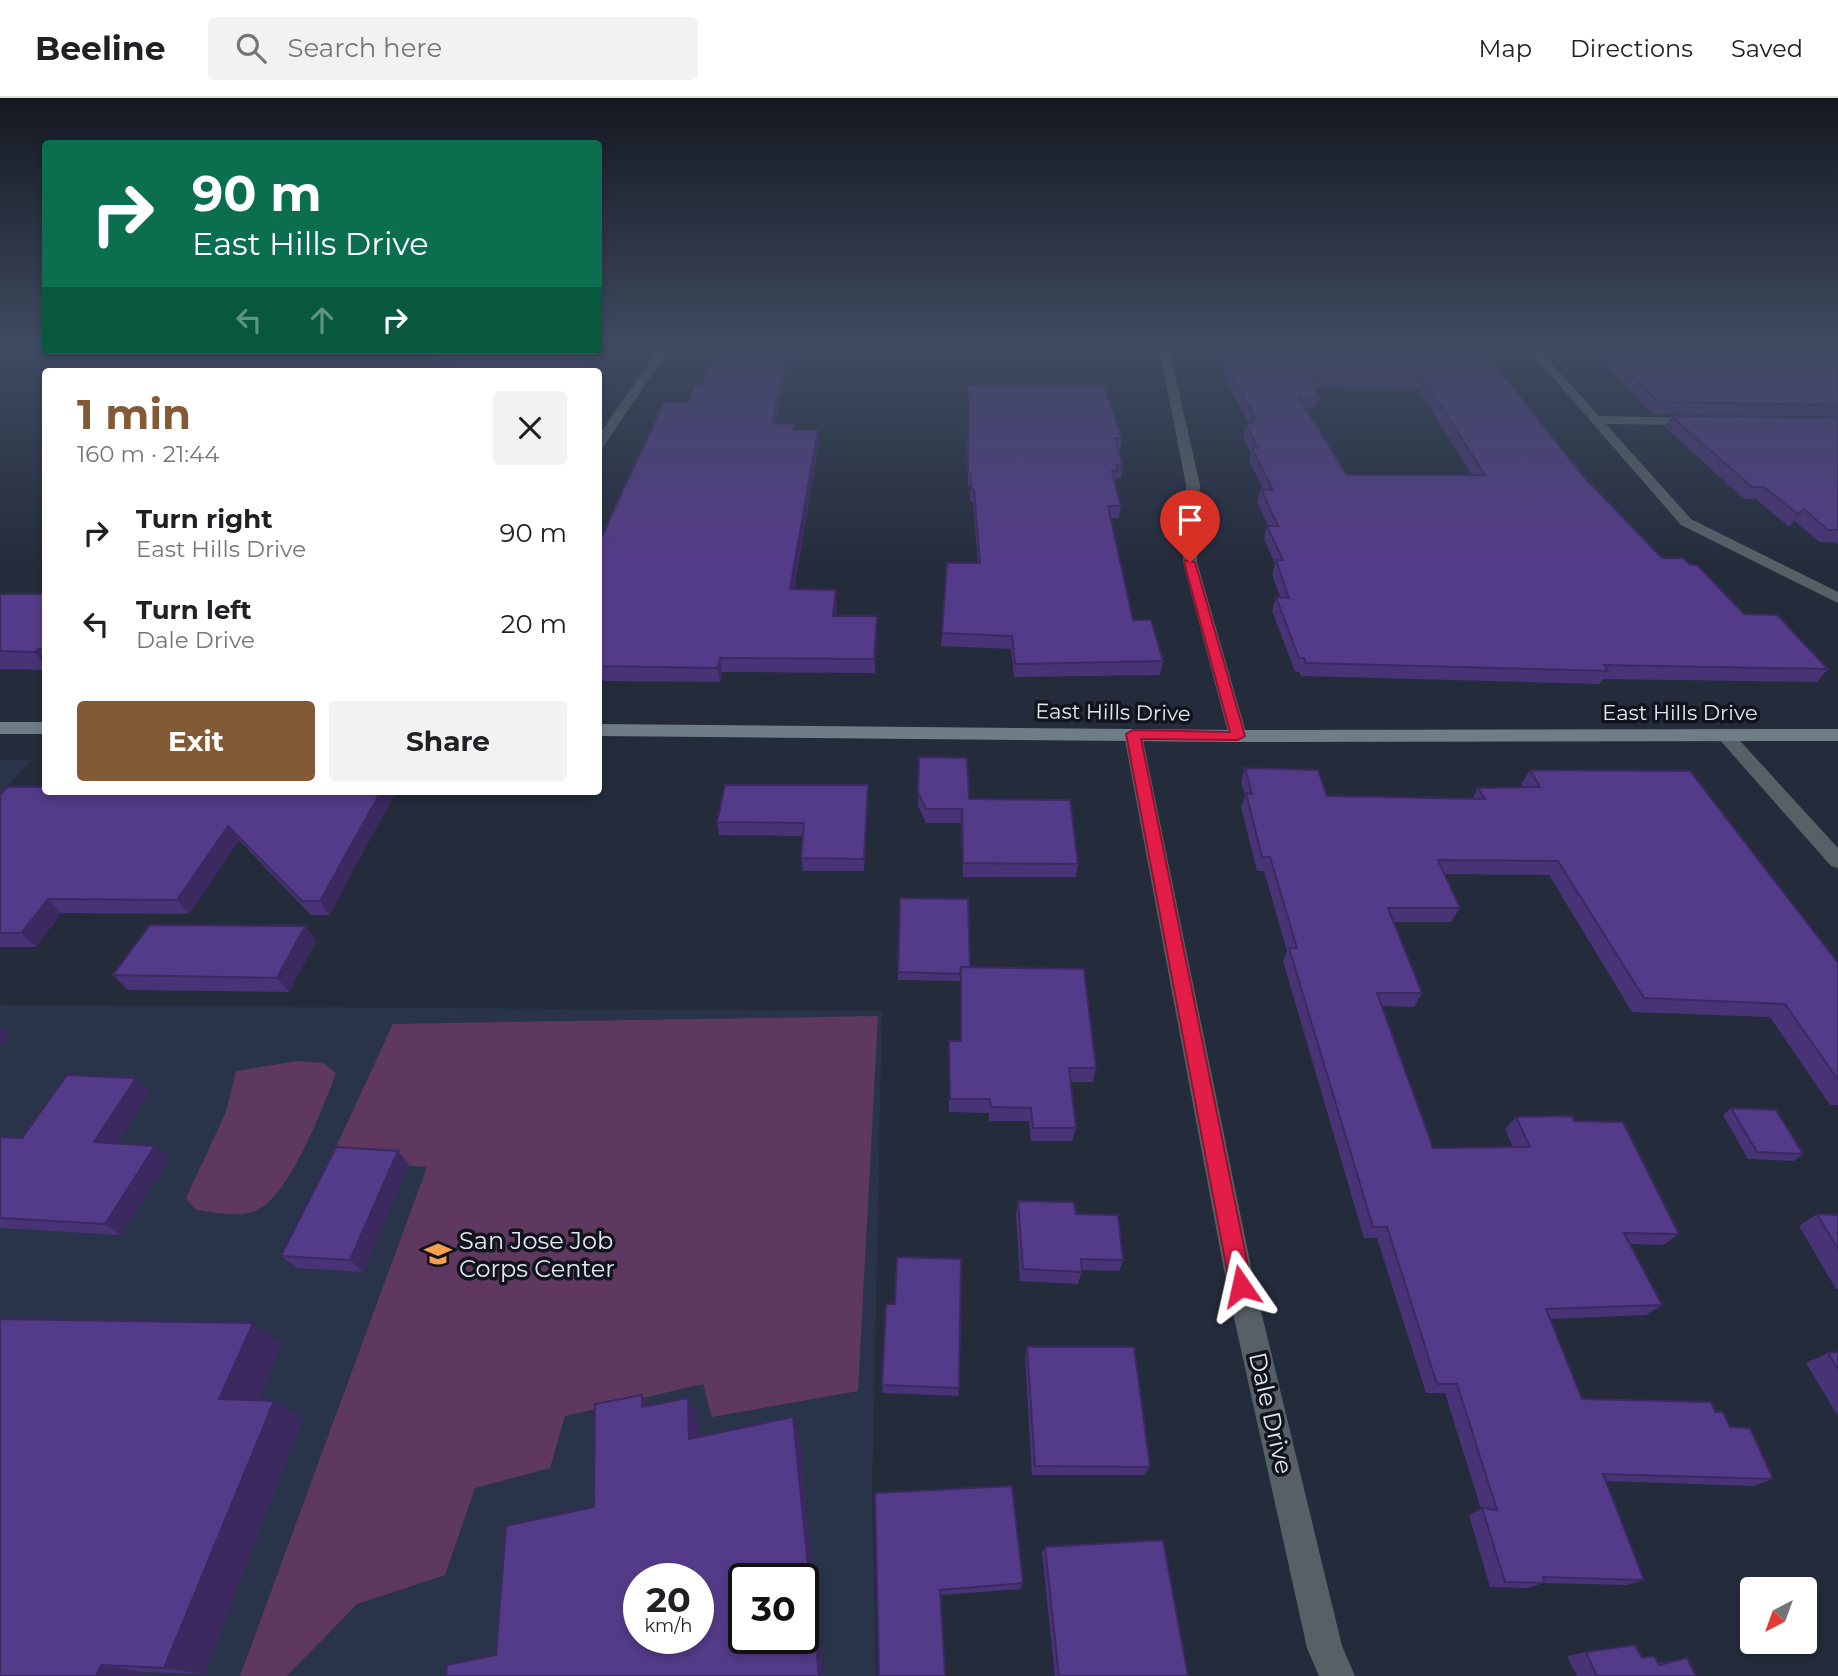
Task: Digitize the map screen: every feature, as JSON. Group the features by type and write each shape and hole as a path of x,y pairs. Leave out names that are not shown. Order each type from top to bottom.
{"street":[{"path":"602,440 618,417"},
{"path":"1179,417 1193,485 1190,562 1238,736"},
{"path":"1592,417 1686,522 1838,598"},
{"path":"1595,420 1703,421"},
{"path":"0,729 42,728"},
{"name":"East Hills Drive","path":"602,730 1238,736 1838,735"},
{"name":"Dale Drive","path":"1133,734 1241,1286 1325,1648 1337,1676"},
{"path":"1725,735 1838,861"}],"shaded area":[{"path":"0,760 32,760 0,794"},
{"name":"San Jose Job Corps Center","path":"0,1005 882,1011 872,1497 876,1676 0,1676"},
{"path":"878,1016 858,1391 712,1417 703,1384 565,1416 550,1468 475,1488 445,1575 357,1604 287,1676 240,1676 427,1167 330,1160 393,1024"},
{"path":"297,1061 323,1063 336,1073 303,1150 280,1189 268,1203 248,1213 225,1214 196,1210 186,1198 226,1112 236,1071"}],"building":[{"path":"657,417 773,417 772,423 795,425 793,430 818,430 790,589 836,590 833,616 877,616 874,659 720,658 717,668 602,666 602,537"},
{"path":"968,417 1115,417 1122,438 1115,438 1123,466 1116,465 1117,471 1112,471 1121,506 1108,506 1133,620 1151,620 1163,661 1015,664 1012,636 942,633 947,563 980,563 974,490 971,489 971,474 968,474"},
{"path":"1254,417 1311,417 1347,475 1485,475 1447,417 1536,417 1583,476 1662,558 1683,558 1690,565 1697,565 1744,614 1777,615 1828,669 1604,665 1608,671 1306,663 1304,658 1299,658 1276,597 1289,598 1276,560 1283,560 1267,526 1278,526 1261,489 1273,490 1252,448 1257,448 1246,424 1253,424 1251,420 1256,420"},
{"path":"1672,417 1838,418 1838,530 1828,530 1804,509 1798,514 1764,487 1752,487"},
{"path":"0,594 42,594 42,649 35,652 0,651"},
{"path":"919,757 967,758 969,799 1070,800 1078,864 963,863 962,809 926,809 918,792"},
{"path":"1245,768 1318,770 1327,796 1485,799 1478,788 1540,787 1530,770 1690,771 1838,963 1838,1080 1785,1004 1644,998 1558,861 1438,860 1460,908 1388,908 1422,993 1377,993 1433,1148 1530,1147 1516,1117 1572,1116 1574,1121 1623,1122 1679,1234 1624,1233 1662,1305 1546,1309 1582,1399 1711,1402 1715,1412 1723,1412 1730,1427 1750,1428 1773,1479 1603,1474 1644,1580 1543,1577 1544,1583 1505,1582 1482,1508 1497,1510 1457,1384 1437,1384 1387,1227 1373,1227 1289,948 1297,948 1270,857 1262,857 1246,793 1252,794"},
{"path":"725,785 868,785 864,859 801,858 804,823 717,822"},
{"path":"8,787 42,787 42,795 379,795 320,901 302,901 228,826 177,900 48,899 21,933 0,933 0,795"},
{"path":"900,898 968,899 970,967 961,967 960,974 898,972"},
{"path":"150,925 305,926 277,978 113,975"},
{"path":"961,967 1084,969 1096,1068 1069,1068 1076,1128 1033,1128 1031,1108 991,1107 990,1099 950,1099 949,1041 961,1041"},
{"path":"67,1075 136,1078 94,1142 155,1146 105,1224 0,1218 0,1137 22,1138"},
{"path":"1731,1108 1776,1110 1803,1154 1757,1152"},
{"path":"336,1147 398,1151 350,1260 281,1256"},
{"path":"1018,1201 1074,1202 1076,1214 1118,1215 1123,1260 1081,1259 1082,1272 1023,1269"},
{"path":"1817,1214 1838,1215 1838,1249"},
{"path":"897,1257 961,1259 959,1388 882,1385 886,1304 895,1304"},
{"path":"0,1319 253,1323 219,1399 274,1401 164,1668 101,1665 96,1676 0,1676"},
{"path":"1027,1347 1134,1347 1150,1467 1035,1466"},
{"path":"1838,1352 1838,1369 1828,1353"},
{"path":"642,1395 642,1407 688,1398 689,1439 793,1417 808,1563 728,1563 728,1654 817,1654 819,1676 446,1676 447,1665 496,1655 506,1526 594,1507 595,1404"},
{"path":"1012,1486 1023,1583 940,1590 945,1676 879,1676 875,1493"},
{"path":"1163,1540 1188,1676 1059,1676 1045,1547"},
{"path":"1635,1645 1642,1658 1654,1656 1659,1665 1687,1658 1696,1676 1597,1676 1586,1652"}],"place":[{"name":"San Jose Job Corps Center","path":"438,1254"}],"route":[{"path":"1190,562 1238,736 1133,734 1241,1286"}]}
